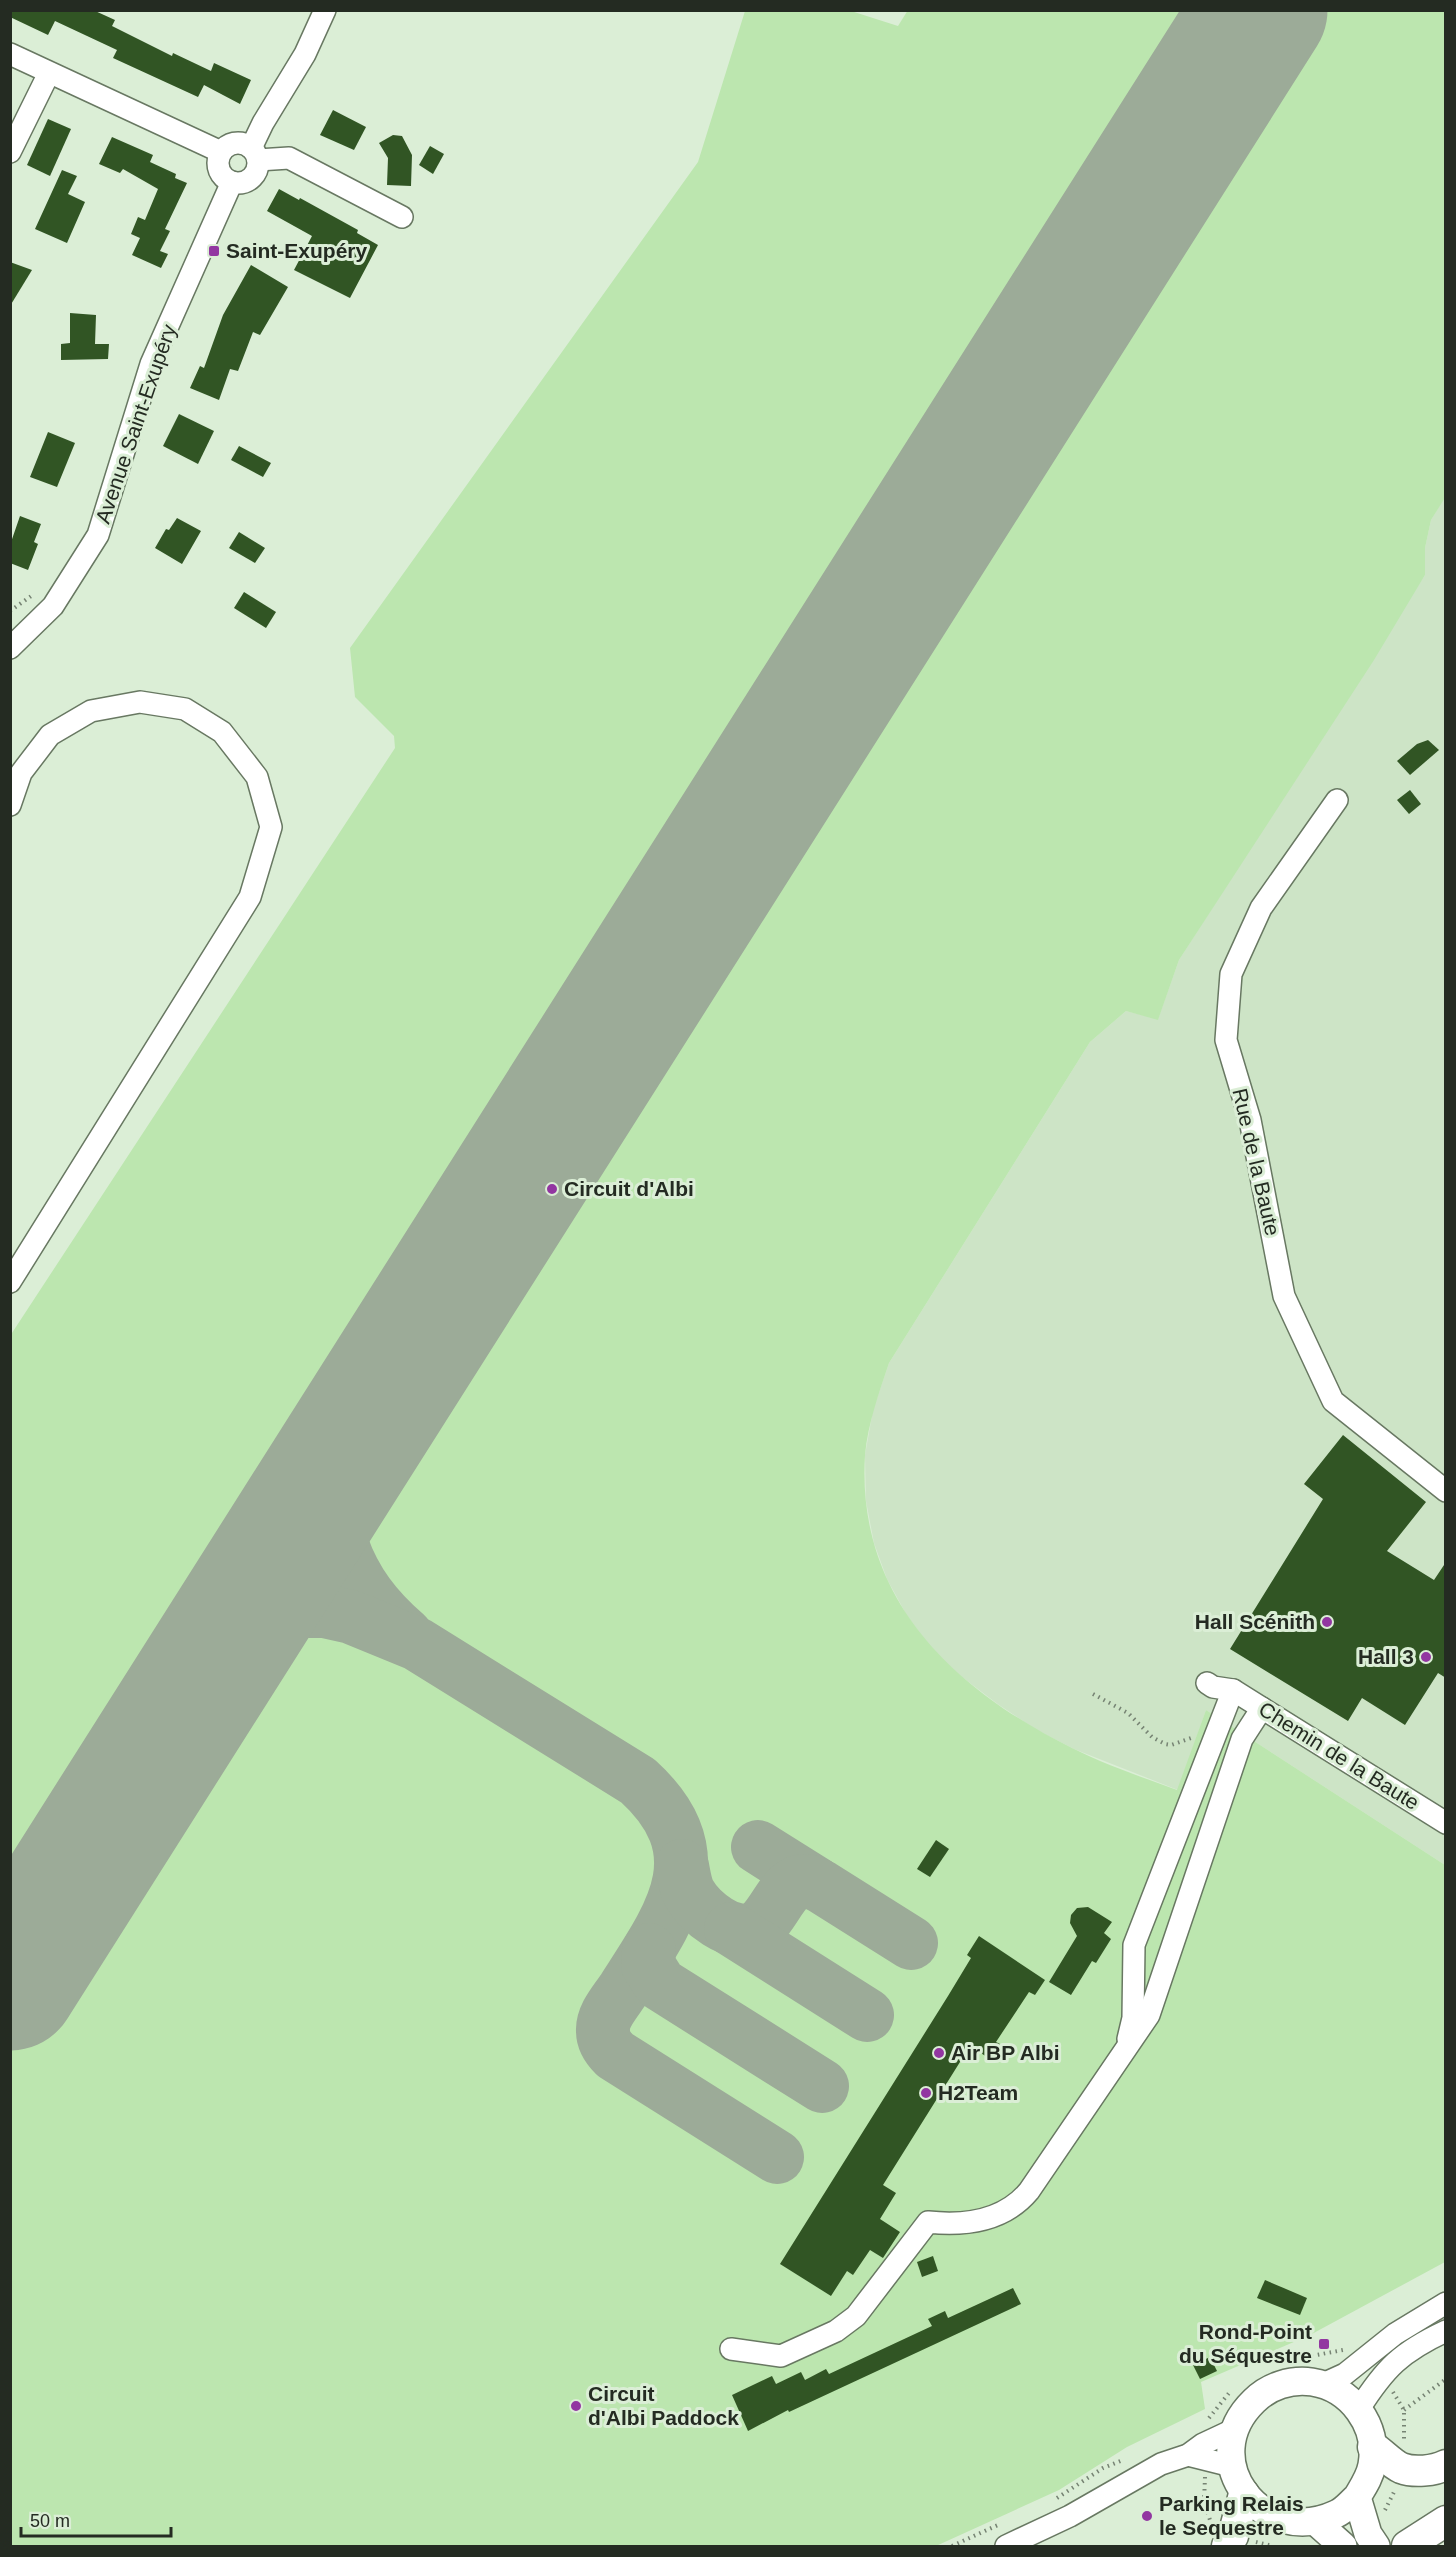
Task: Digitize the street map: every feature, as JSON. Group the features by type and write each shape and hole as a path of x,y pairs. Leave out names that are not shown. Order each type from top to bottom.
{"highway":[{"path":"1373,2447 1401,2468 1438,2469 1446,2465"},
{"path":"1227,2547 1233,2536 1244,2494"},
{"path":"1407,2547 1446,2522"}],"main road":[{"path":"1301,2381 1323,2384 1343,2394 1359,2409 1369,2427 1373,2447 1369,2474 1357,2498 1338,2514 1316,2522 1295,2523 1276,2518 1258,2508 1244,2494 1232,2466 1231,2447 1235,2429 1245,2409 1260,2394 1280,2385 1301,2381"},
{"path":"1357,2498 1372,2540"},
{"path":"1316,2522 1343,2547"}],"street":[{"path":"325,10 306,54 263,123 255,154 256,173 239,183 227,180 220,170 219,158 222,152 232,144 246,144 255,154 289,158 402,218"},
{"path":"10,54 222,152"},
{"path":"10,152 49,73"},
{"name":"Avenue Saint-Exupéry","path":"10,648 53,606 98,535 151,364 232,182"},
{"path":"10,805 21,773 50,735 91,711 140,702 185,709 222,732 257,777 271,827 249,897 10,1282"},
{"name":"Rue de la Baute","path":"1337,800 1261,908 1231,974 1226,1040 1250,1120 1284,1296 1333,1401 1446,1491"},
{"name":"Chemin de la Baute","path":"1207,1683 1233,1690 1446,1823"},
{"path":"1124,2051 1133,2018 1134,1945 1233,1690"},
{"path":"731,2349 781,2356 836,2331 863,2308 928,2222 946,2224 968,2222 1002,2214 1013,2208 1029,2191 1149,2014 1168,1952 1242,1739 1262,1708"},
{"path":"1323,2384 1345,2374 1395,2334 1446,2303"},
{"path":"1359,2409 1381,2375 1401,2356 1446,2331"},
{"path":"1006,2547 1070,2516 1161,2464 1188,2455 1203,2444 1235,2429"},
{"path":"1188,2455 1232,2466"}],"path":[{"path":"1093,1694 1128,1713 1152,1737 1165,1744 1171,1745 1202,1734 1214,1739"},
{"path":"1404,2410 1446,2379"},
{"path":"1054,2500 1103,2468 1125,2460"},
{"path":"952,2547 1003,2523"}],"shaded area":[{"path":"1445,496 1445,1865 1206,1710 1178,1790 1074,1749 1037,1730 999,1705 933,1651 906,1614 887,1579 874,1543 866,1501 865,1455 873,1410 889,1363 1090,1042 1126,1011 1158,1019 1179,960 1425,575 1425,548 1431,520"}],"green space":[{"name":"Circuit d'Albi","path":"908,10 1445,11 1446,496 1431,520 1425,548 1425,575 1374,660 1179,960 1158,1020 1126,1011 1090,1042 889,1363 871,1420 865,1455 866,1506 877,1553 895,1595 920,1633 952,1667 988,1697 1029,1724 1072,1748 1177,1790 1206,1710 1445,1865 1445,2262 1310,2335 1201,2382 1205,2409 1127,2447 1059,2490 936,2546 11,2546 10,1336 395,748 394,736 355,697 350,648 698,162 745,11 851,11 898,26"}],"building":[{"path":"10,10 93,10 115,20 112,26 172,56 173,53 211,71 214,63 251,80 240,104 204,85 198,97 113,58 117,50 55,21 48,35 10,17"},
{"path":"333,110 366,127 354,150 320,135"},
{"path":"48,119 71,129 50,176 27,165"},
{"path":"393,135 402,136 412,155 411,186 387,185 388,158 379,143"},
{"path":"112,137 153,155 150,162 176,174 175,178 187,183 165,229 170,231 160,251 168,254 161,268 132,255 140,238 131,234 138,217 145,220 158,189 123,169 120,173 99,164"},
{"path":"430,146 444,154 433,174 419,165"},
{"path":"62,170 77,176 68,194 85,202 67,243 35,229"},
{"path":"279,189 358,230 357,233 378,245 350,298 294,270 312,236 267,211"},
{"path":"10,262 32,270 10,306"},
{"path":"251,265 288,287 260,335 253,332 238,371 230,369 219,400 190,388 200,366 204,368 223,315"},
{"path":"70,313 96,315 95,344 109,344 108,359 61,360 61,344 70,343"},
{"path":"179,414 214,431 198,464 163,446"},
{"path":"48,432 75,443 57,487 30,477"},
{"path":"239,446 271,463 263,477 231,460"},
{"path":"20,516 41,524 34,542 38,544 28,570 10,563 10,545"},
{"path":"177,518 201,531 182,564 155,548 166,529 169,530"},
{"path":"239,532 265,548 255,563 229,548"},
{"path":"244,592 276,612 266,628 234,608"},
{"path":"1428,740 1439,750 1410,775 1397,761 1417,744"},
{"path":"1410,790 1421,804 1409,814 1397,800"},
{"name":"Hall Scénith","path":"1343,1435 1426,1502 1387,1551 1434,1580 1446,1562 1446,1678 1438,1673 1405,1725 1362,1698 1348,1721 1230,1649 1323,1499 1304,1484"},
{"path":"936,1840 949,1849 930,1877 917,1869"},
{"path":"1088,1907 1112,1922 1104,1933 1111,1939 1096,1963 1092,1961 1071,1995 1049,1982 1077,1936 1070,1923 1071,1915 1077,1908"},
{"path":"979,1936 1045,1980 1035,1995 1029,1992 996,2042 1000,2044 990,2059 970,2046 883,2185 896,2193 880,2219 900,2232 883,2258 870,2250 853,2275 847,2271 831,2296 780,2264 948,1996 971,1958 967,1955"},
{"path":"933,2256 938,2271 922,2277 917,2262"},
{"path":"1265,2280 1307,2298 1300,2315 1257,2298"},
{"path":"1013,2288 1021,2304 789,2412 788,2410 748,2431 732,2395 772,2376 776,2384 801,2372 805,2380 826,2369 829,2374 932,2326 928,2319 945,2311 948,2318"},
{"path":"1210,2357 1217,2371 1200,2379 1193,2365"}],"taxiway":[{"path":"346,1453 336,1501 335,1521 338,1535 360,1583 376,1605 406,1635"},
{"path":"202,1681 239,1638 261,1621 298,1611 324,1611 351,1617 417,1644 638,1781 662,1808 676,1833 681,1859 679,1884 671,1909 658,1934 607,2013 603,2025 605,2041 615,2055 777,2157"},
{"path":"758,1847 817,1884"},
{"path":"682,1866 686,1887 694,1900 709,1915 727,1927 737,1930 755,1928 770,1914 790,1887 798,1882 809,1882 822,1887 911,1943"},
{"path":"731,1929 867,2015"},
{"path":"649,1950 648,1965 660,1984 822,2086"}],"runway":[{"path":"10,1983 1260,10"}],"place":[{"name":"Saint-Exupéry","path":"214,251"},
{"name":"Circuit d'Albi","path":"552,1189"},
{"name":"Hall Scénith","path":"1327,1622"},
{"name":"Hall 3","path":"1426,1657"},
{"name":"Air BP Albi","path":"939,2053"},
{"name":"H2Team","path":"926,2093"},
{"name":"Rond-Point du Séquestre","path":"1324,2344"},
{"name":"Circuit d'Albi Paddock","path":"576,2406"},
{"name":"Parking Relais le Sequestre","path":"1147,2516"}]}
